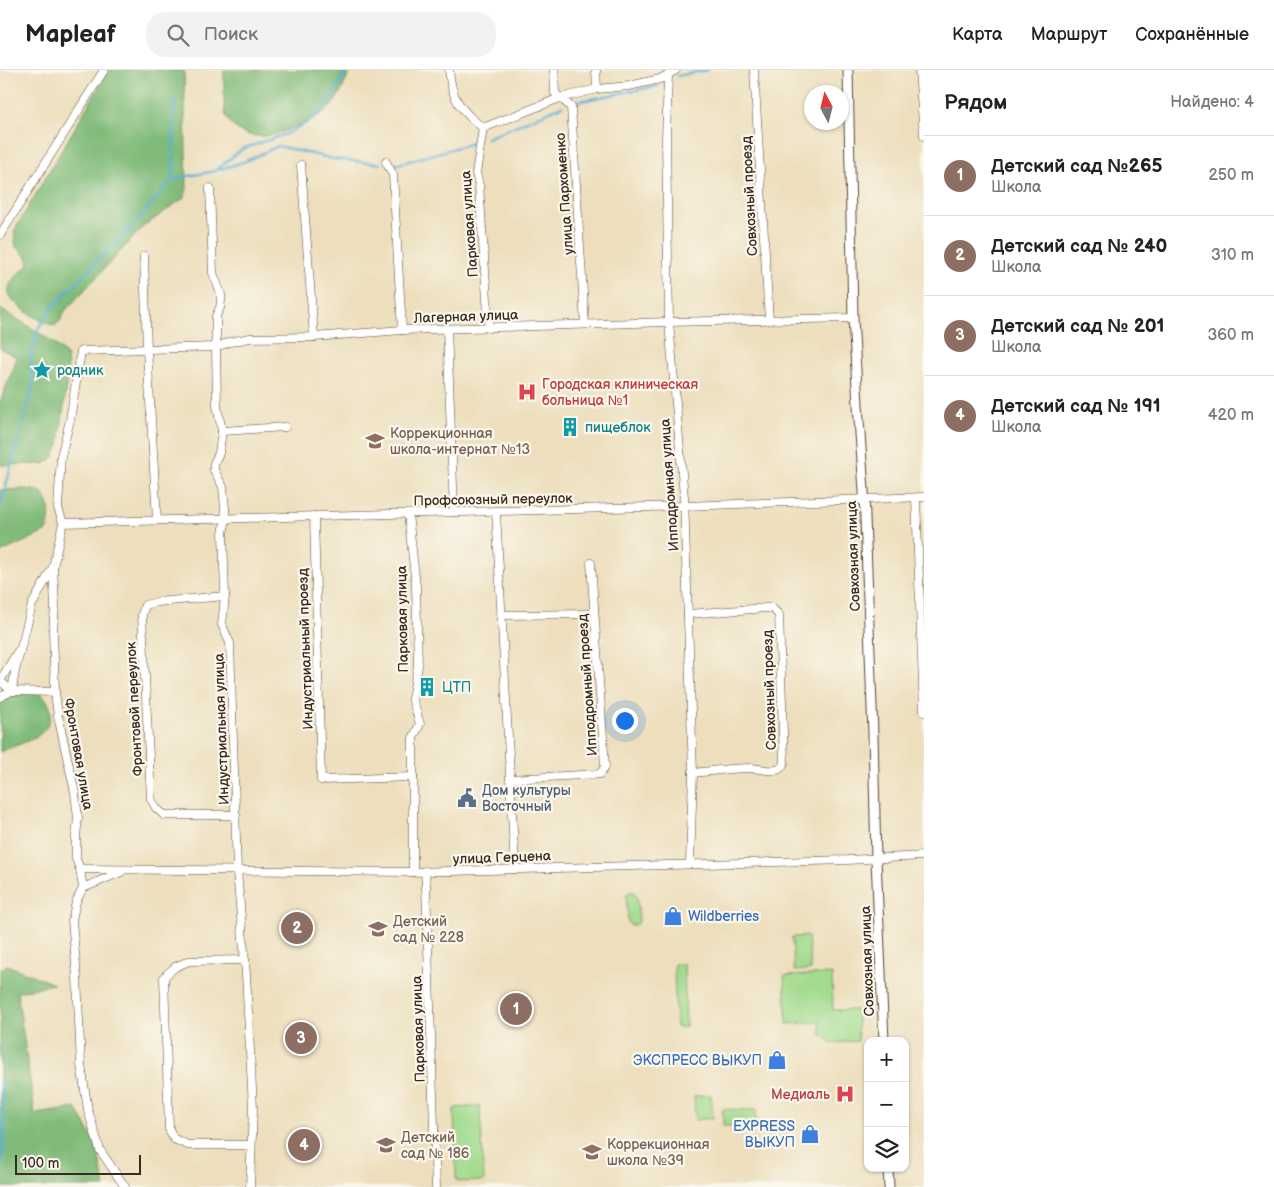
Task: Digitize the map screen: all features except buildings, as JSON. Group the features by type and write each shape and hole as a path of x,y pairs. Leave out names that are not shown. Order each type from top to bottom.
{"street":[{"path":"0,235 104,70"},
{"path":"449,70 455,100 468,117 482,128 560,98 660,79 676,70"},
{"name":"улица Пархоменко","path":"554,70 555,93 571,107 585,324"},
{"path":"596,70 597,90"},
{"name":"Совхозный проезд","path":"754,70 770,320"},
{"name":"Совхозная улица","path":"848,70 853,318 864,500 884,1037"},
{"path":"919,70 924,136"},
{"name":"Ипподромная улица","path":"668,75 666,140 669,322 685,506 693,773 690,864"},
{"name":"Парковая улица","path":"482,128 476,174 479,185 489,328"},
{"path":"386,162 393,175 402,330"},
{"path":"301,165 314,337"},
{"name":"Индустриальная улица","path":"210,188 214,273 221,294 220,308 216,316 216,347 218,406 222,430 219,453 214,463 214,470 223,487 226,518 223,533 225,596 222,625 230,643 238,871 253,1108 250,1187"},
{"path":"144,256 147,350 157,520"},
{"name":"Лагерная улица","path":"63,523 58,508 61,456 70,420 81,351 216,347 250,338 314,337 402,330 853,318"},
{"path":"447,329 454,512"},
{"path":"222,430 285,427"},
{"path":"920,497 924,712"},
{"name":"Профсоюзный переулок","path":"63,523 496,512 920,497"},
{"path":"496,512 515,869"},
{"name":"Парковая улица","path":"408,514 416,586 418,666 412,698 420,724 413,738 413,872"},
{"name":"Индустриальный проезд","path":"314,516 321,780 413,777"},
{"name":"Фронтовая улица","path":"63,523 53,567 55,692 58,716 75,793 78,818 76,859 80,869 83,888"},
{"name":"Ипподромный проезд","path":"510,779 600,774 605,767 590,563"},
{"path":"12,691 15,671 32,605 53,567"},
{"name":"Фронтовой переулок","path":"225,596 157,602 145,605 142,615 151,799 156,808 164,815 236,815"},
{"name":"Совхозный проезд","path":"688,614 772,608 779,614 784,763 775,770 752,768 693,773"},
{"path":"501,615 594,614"},
{"path":"12,691 0,681 10,662 22,646"},
{"path":"0,697 12,691 55,692"},
{"name":"улица Герцена","path":"80,869 413,872 924,856"},
{"path":"125,870 83,888 76,902 72,920 81,1065 88,1110 100,1150 125,1187"},
{"name":"Парковая улица","path":"425,871 436,1187"},
{"path":"245,960 189,961 175,967 164,977 168,1129 174,1140 188,1146 251,1145"},
{"path":"888,1172 889,1187"}],"green space":[{"path":"109,70 184,70 187,188 185,197 143,227 65,311 55,326 26,312 9,294 12,281 29,264 27,257 16,247 14,231"},
{"path":"224,70 351,70 337,99 325,111 309,121 289,129 271,135 253,136 237,129 226,116"},
{"path":"0,309 44,336 67,355 68,373 59,445 53,458 44,464 0,465 0,402 16,357 0,348"},
{"path":"27,489 40,492 47,500 50,515 47,531 0,553 0,490"},
{"path":"19,691 41,694 47,700 50,707 50,720 43,731 36,737 0,752 0,704 7,697"},
{"path":"629,892 634,892 637,898 639,921 634,925 630,925 628,922 626,895"},
{"path":"808,936 811,970 794,971 792,937"},
{"path":"674,964 684,964 686,1027 676,1027"},
{"path":"7,965 54,984 17,992 35,1114 76,1108 96,1143 105,1187 0,1187 0,970"},
{"path":"832,974 833,1010 857,1010 858,1041 832,1043 821,1035 820,1022 787,1024 784,976"},
{"path":"711,1095 713,1118 695,1120 694,1096"},
{"path":"480,1106 484,1181 459,1182 456,1180 454,1109"},
{"path":"723,1109 756,1110 756,1127 723,1126"}],"waterway":[{"path":"0,510 33,387 31,355 38,329 50,310 143,214 173,179 215,171 242,149 286,134 307,123 330,99 347,70"},
{"path":"677,76 707,70"},
{"path":"575,102 658,86"},
{"path":"173,179 174,101"},
{"path":"487,138 562,106"},
{"path":"395,165 476,142"},
{"path":"218,170 246,161 278,146 333,159 380,164"},
{"path":"0,1082 4,1129 0,1176"}],"place":[{"name":"родник","path":"42,370"},
{"name":"Городская клиническая больница №1","path":"527,392"},
{"name":"пищеблок","path":"570,427"},
{"name":"Коррекционная школа-интернат №13","path":"375,441"},
{"name":"ЦТП","path":"427,687"},
{"name":"Дом культуры Восточный","path":"467,798"},
{"name":"Wildberries","path":"673,916"},
{"name":"Детский сад № 240","path":"297,928"},
{"name":"Детский сад № 228","path":"378,929"},
{"name":"Детский сад №265","path":"516,1009"},
{"name":"Детский сад № 201","path":"301,1038"},
{"name":"ЭКСПРЕСС ВЫКУП","path":"777,1060"},
{"name":"Медиаль","path":"845,1094"},
{"name":"EXPRESS ВЫКУП","path":"810,1134"},
{"name":"Детский сад № 191","path":"304,1145"},
{"name":"Детский сад № 186","path":"386,1145"},
{"name":"Коррекционная школа №39","path":"592,1152"}]}
